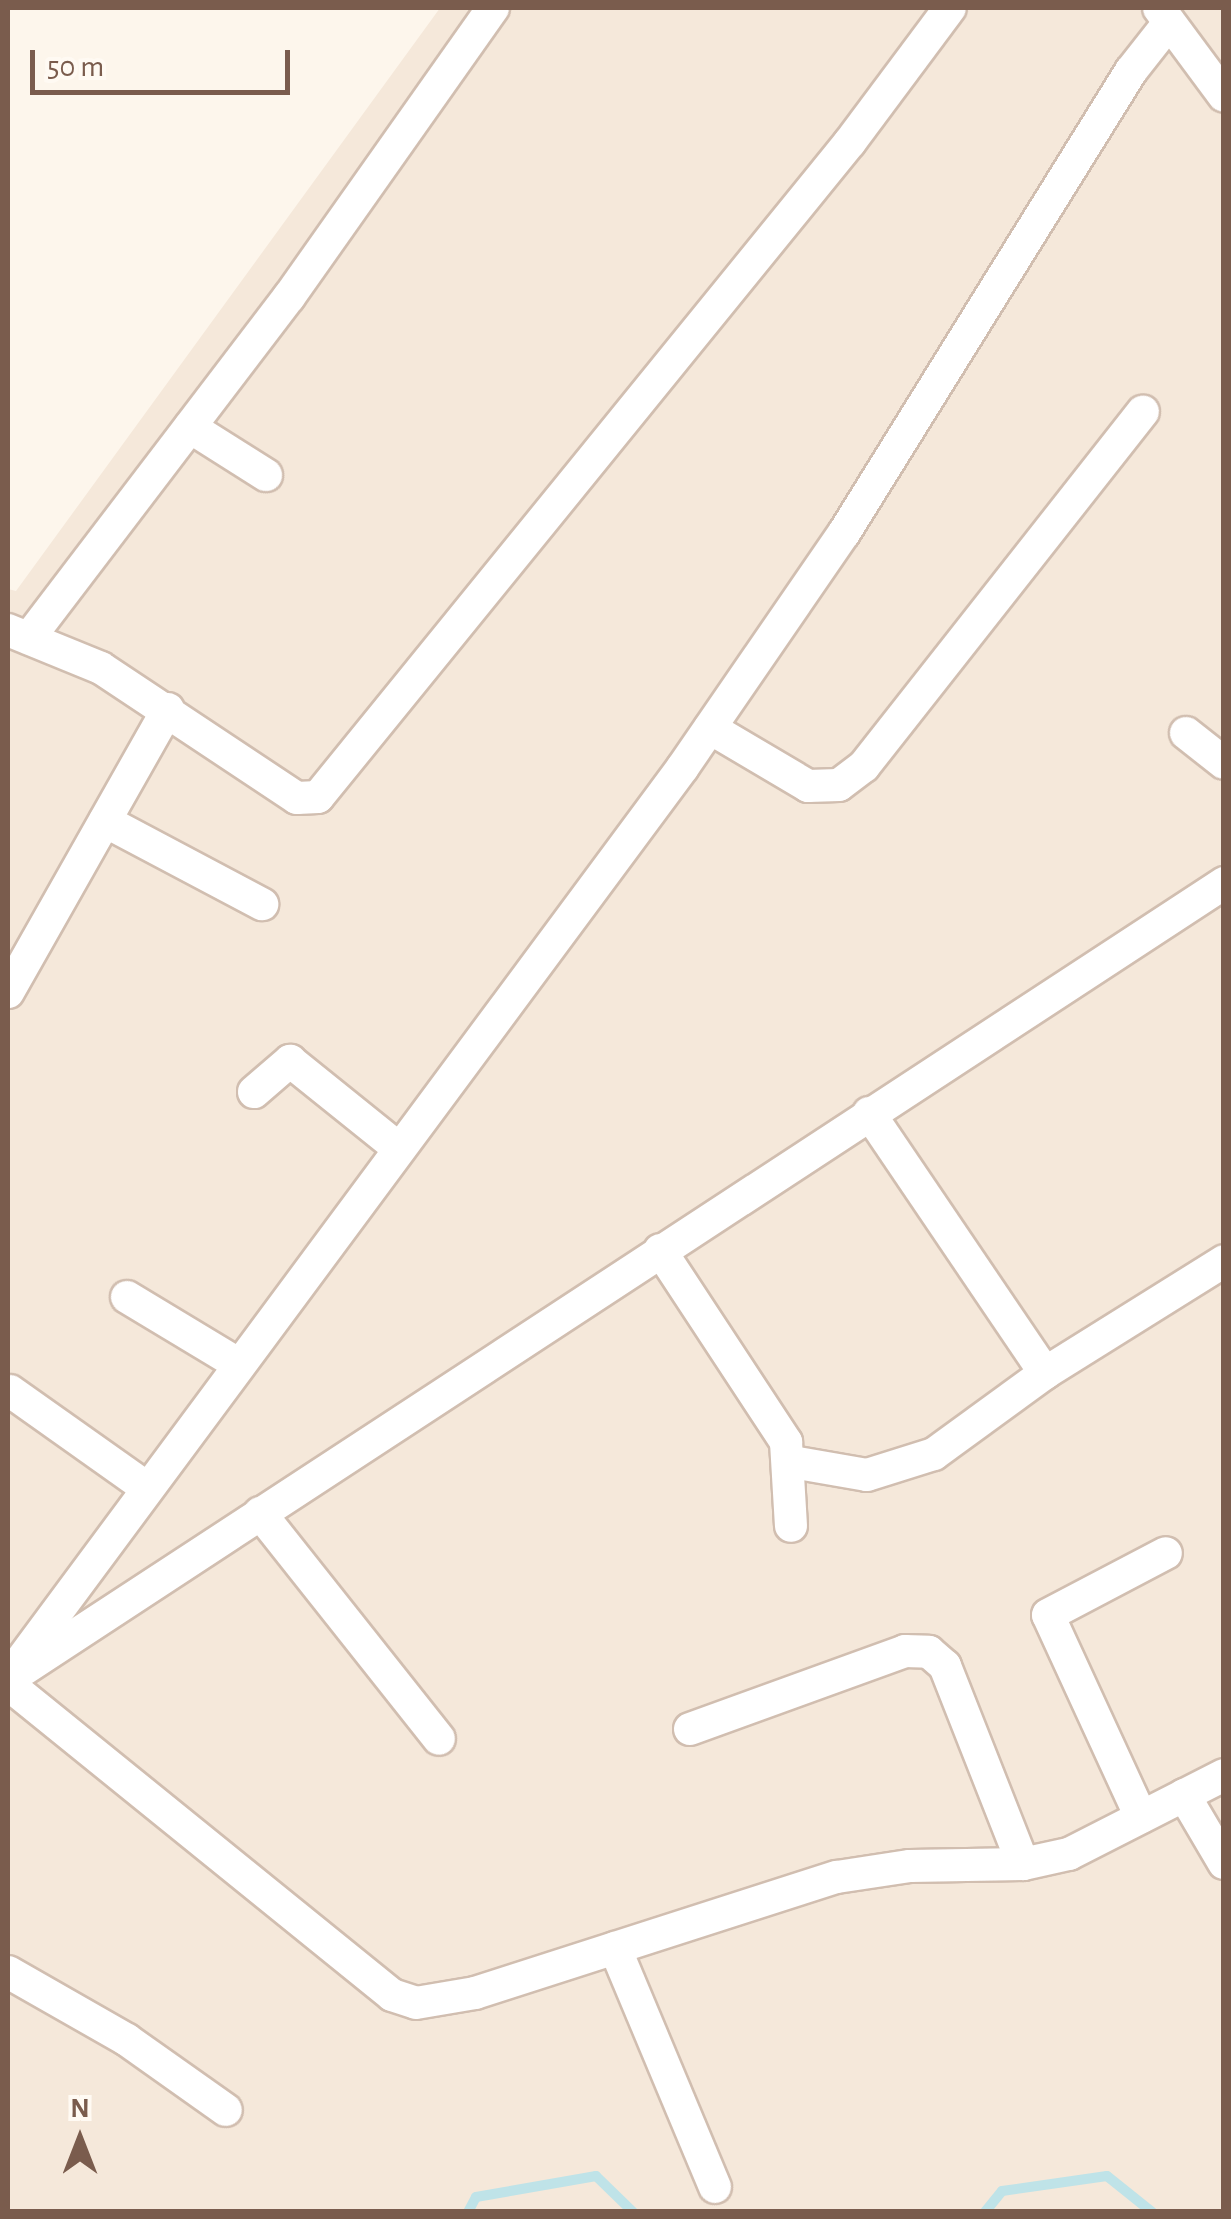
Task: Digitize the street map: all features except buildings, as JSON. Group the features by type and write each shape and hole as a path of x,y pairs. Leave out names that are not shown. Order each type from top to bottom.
{"street":[{"path":"494,8 190,428 18,634 100,668 168,709 297,798 318,797 850,142 950,8"},
{"path":"8,1681 710,728 844,533 1164,16 1224,96"},
{"path":"710,728 808,786 839,784 864,766 1143,412"},
{"path":"190,428 266,474"},
{"path":"8,992 168,709"},
{"path":"1186,733 1224,763"},
{"path":"105,821 262,904"},
{"path":"8,1681 1224,883"},
{"path":"254,1092 290,1061 397,1148"},
{"path":"870,1114 1045,1373"},
{"path":"660,1250 786,1442 792,1462 791,1526"},
{"path":"792,1462 867,1475 903,1468 934,1454 1045,1373 1224,1262"},
{"path":"126,1297 238,1364"},
{"path":"10,1391 147,1488"},
{"path":"260,1513 439,1739"},
{"path":"1141,1817 1048,1616 1166,1553"},
{"path":"690,1729 905,1651 929,1652 946,1666 1023,1864"},
{"path":"8,1681 392,1995 416,2003 475,1993 837,1876 910,1866 1023,1864 1069,1854 1224,1774"},
{"path":"1184,1795 1224,1864"},
{"path":"615,1948 715,2187"},
{"path":"8,1972 126,2040 226,2110"}],"shaded area":[{"path":"440,8 1223,8 1223,2211 8,2212 8,589 16,591"}],"waterway":[{"path":"468,2212 476,2197 596,2176 633,2212"},
{"path":"985,2212 1002,2191 1107,2176 1152,2212"}]}
